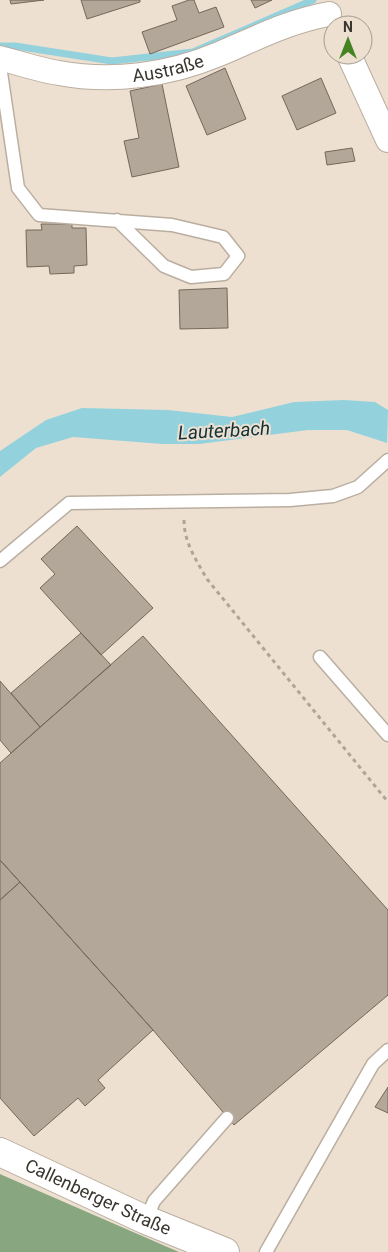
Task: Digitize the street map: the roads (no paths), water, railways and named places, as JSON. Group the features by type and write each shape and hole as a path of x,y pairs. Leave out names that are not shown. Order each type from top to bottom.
{"street":[{"name":"Austraße","path":"0,58 59,74 122,77 166,72 217,54 288,24 329,11"},
{"path":"354,65 388,140"},
{"name":"Callenberger Straße","path":"0,1152 146,1220 225,1252"}],"lane":[{"path":"0,66 18,188 39,215 116,220 172,226 223,237 238,256 224,274 191,277 164,266 116,220"},
{"path":"0,561 69,503 290,500 333,496 358,487 376,473 388,460"},
{"path":"320,657 388,736"},
{"path":"266,1252 373,1064 388,1050"},
{"path":"146,1220 154,1201 227,1118"}],"water":[{"name":"Lauterbach","path":"344,400 375,402 388,410 387,443 347,430 308,430 199,444 162,444 73,437 36,448 0,477 0,451 46,420 82,408 168,410 232,417 294,402"}],"waterway":[{"path":"0,46 15,46 112,61 193,52 313,0"}]}
